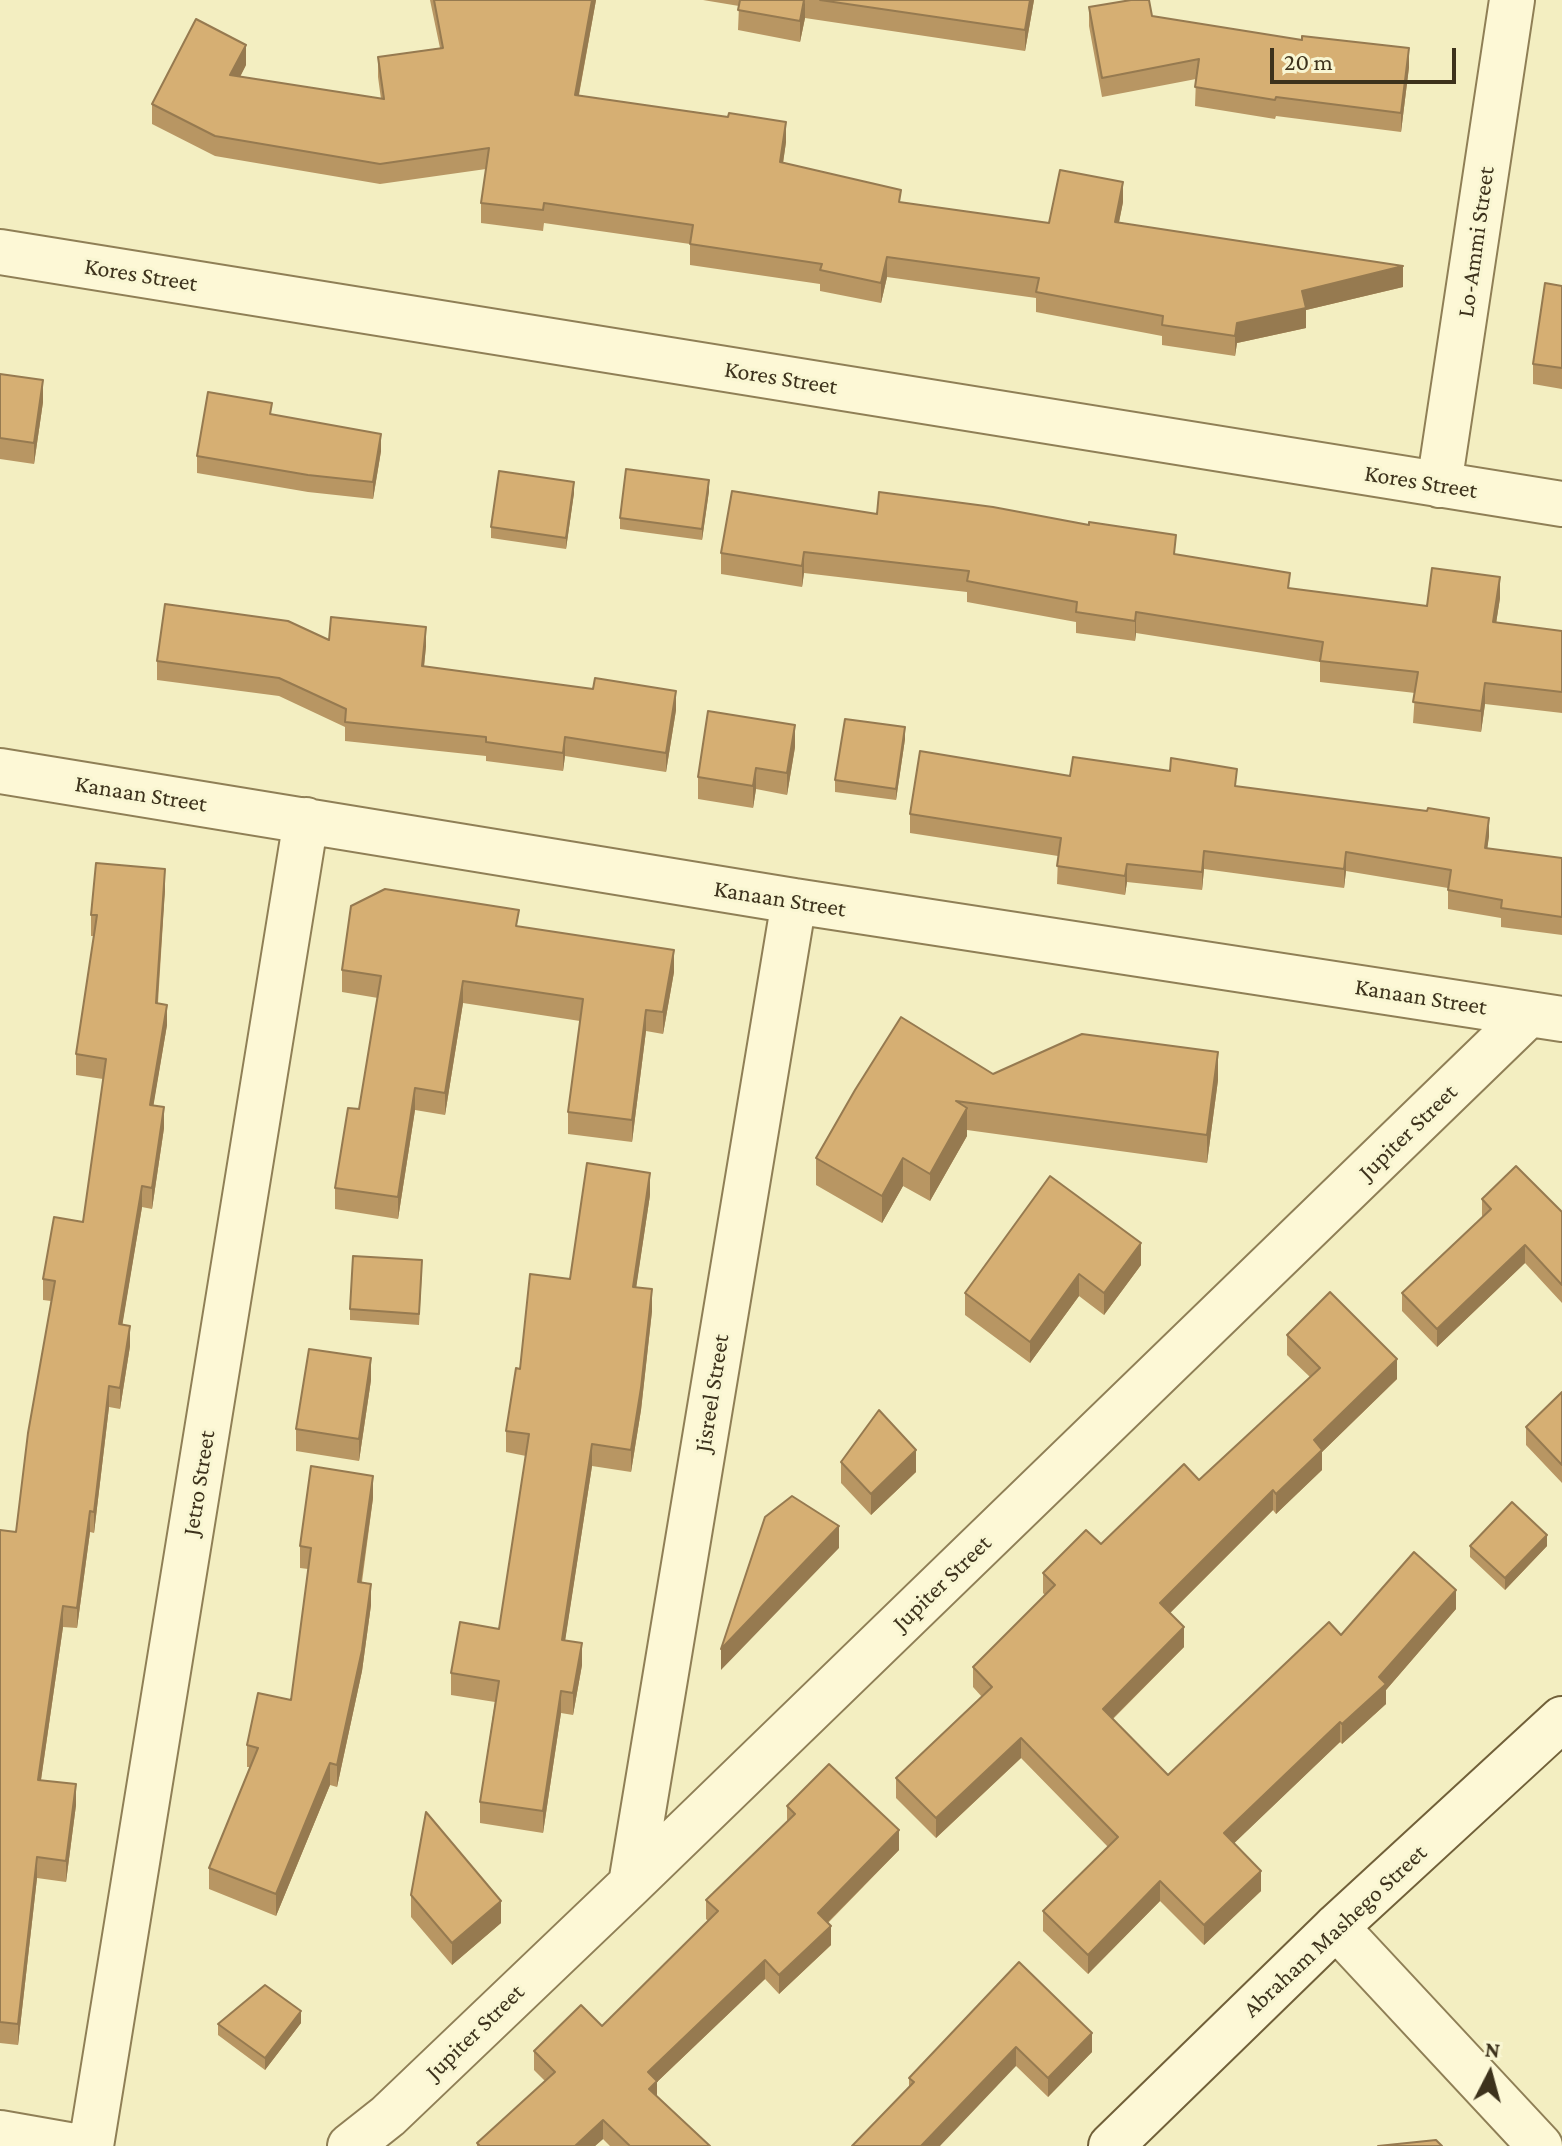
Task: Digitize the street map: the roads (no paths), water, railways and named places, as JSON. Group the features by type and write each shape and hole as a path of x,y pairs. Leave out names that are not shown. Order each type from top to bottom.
{"street":[{"name":"Lo-Ammi Street","path":"1439,485 1512,0"},
{"name":"Kores Street","path":"0,252 1562,504"},
{"name":"Kanaan Street","path":"0,771 794,901 1546,1017"},
{"name":"Jetro Street","path":"91,2146 306,820"},
{"name":"Jisreel Street","path":"631,1884 794,901"},
{"name":"Jupiter Street","path":"350,2146 388,2116 1546,1017"},
{"name":"Abraham Mashego Street","path":"1111,2146 1336,1927 1562,1719"},
{"path":"1336,1927 1540,2146"},
{"path":"0,2133 74,2146"}]}
